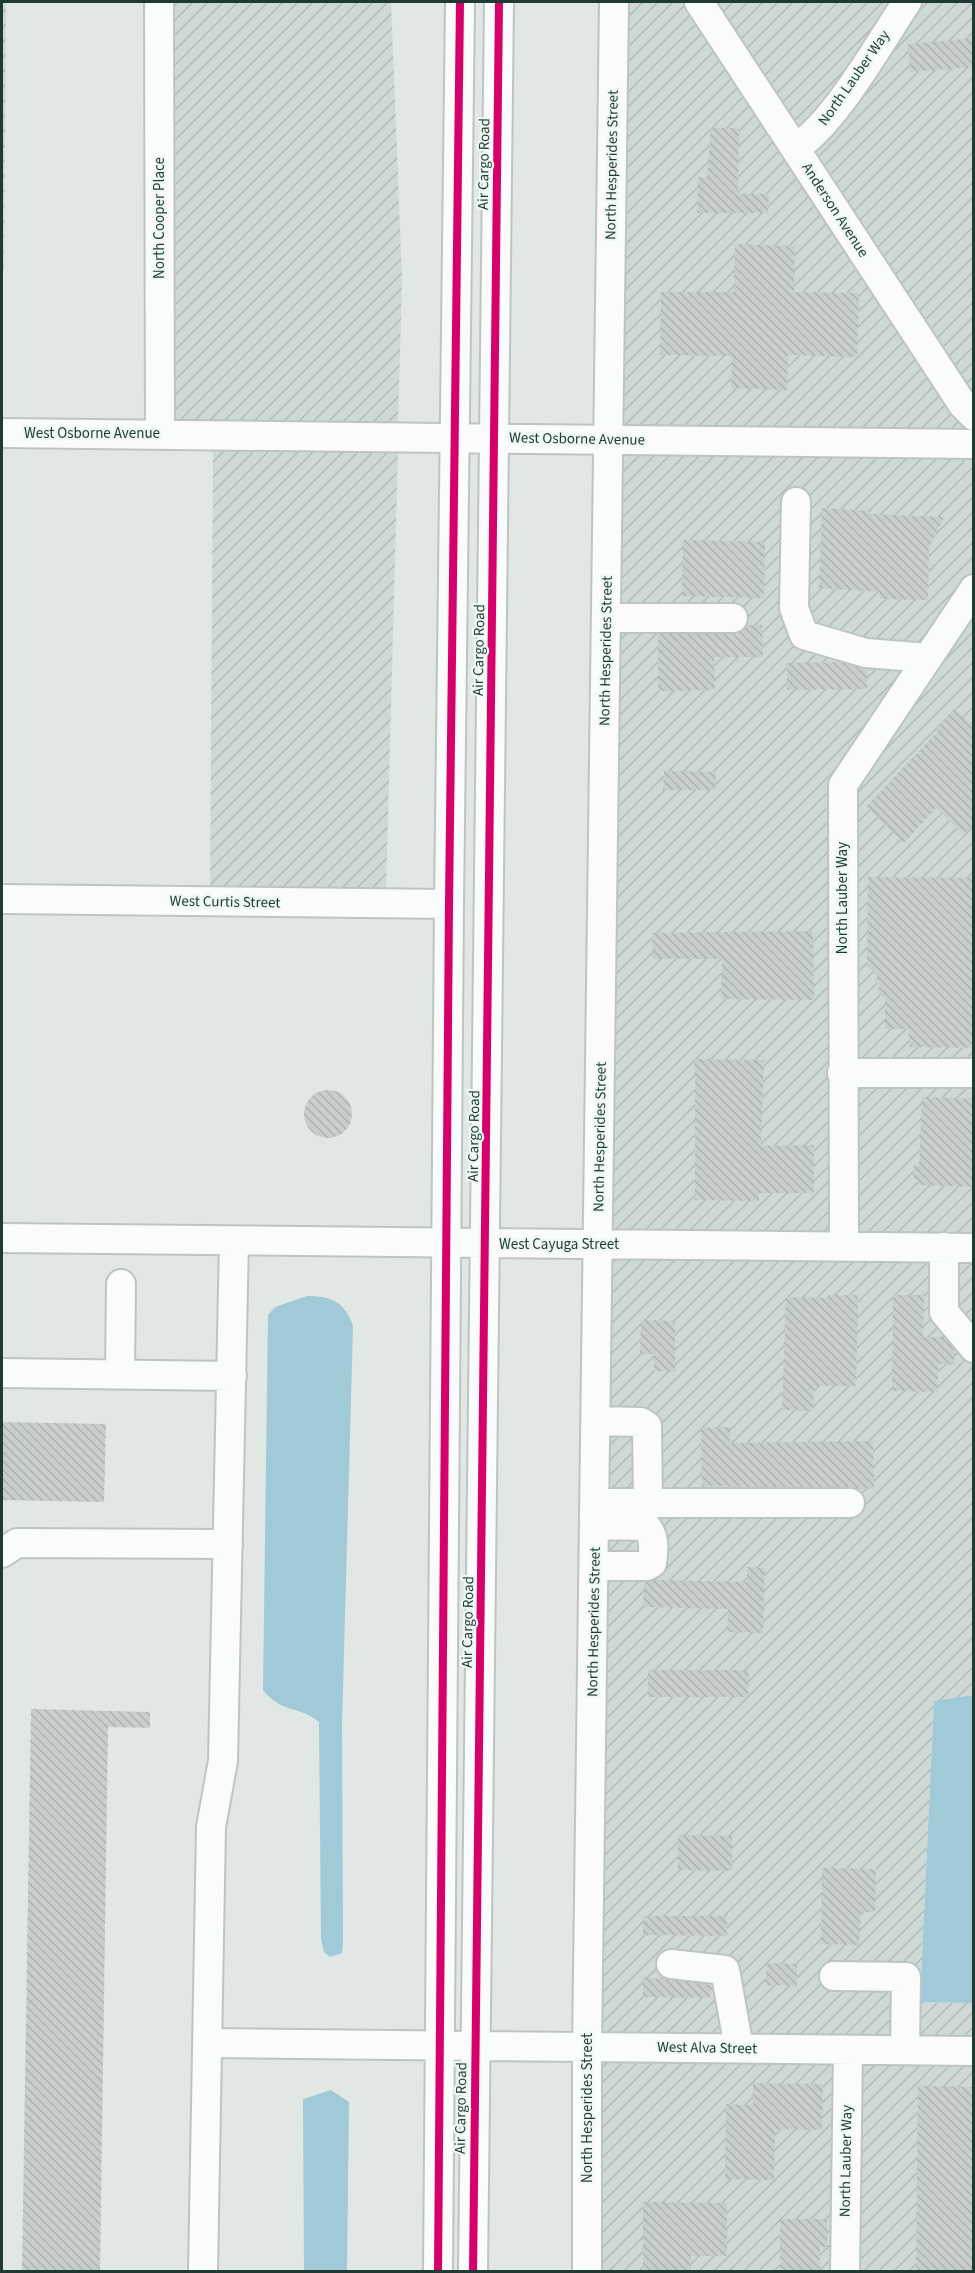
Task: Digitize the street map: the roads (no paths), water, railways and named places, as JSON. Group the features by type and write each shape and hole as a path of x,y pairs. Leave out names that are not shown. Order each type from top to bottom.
{"street":[{"name":"North Cooper Place","path":"159,2 160,434"},
{"name":"Air Cargo Road","path":"438,2271 449,904 460,2"},
{"name":"Air Cargo Road","path":"473,2271 499,2"},
{"name":"North Hesperides Street","path":"587,2271 587,2047 614,2"},
{"name":"Anderson Avenue","path":"699,2 963,405 974,416"},
{"name":"North Lauber Way","path":"795,148 810,139 827,120 907,2"},
{"name":"West Osborne Avenue","path":"2,433 974,444"},
{"path":"796,502 794,608 804,635 866,653 928,658"},
{"name":"North Lauber Way","path":"844,1246 843,785 974,589"},
{"path":"607,618 733,618"},
{"name":"West Curtis Street","path":"2,899 449,904"},
{"path":"842,1073 974,1073"},
{"name":"West Cayuga Street","path":"2,1238 974,1248"},
{"path":"202,2271 211,1827 223,1761 234,1241"},
{"path":"944,1247 944,1312 974,1348"},
{"path":"120,1374 121,1284"},
{"path":"2,1373 232,1376"},
{"path":"597,1421 641,1422 647,1426 648,1503"},
{"path":"595,1514 648,1503 850,1503"},
{"path":"594,1566 647,1566 652,1563 653,1538 646,1526 595,1514"},
{"path":"2,1553 17,1544 228,1544"},
{"path":"671,1964 725,1970 739,2048"},
{"path":"834,1976 906,1977 905,2050"},
{"name":"West Alva Street","path":"207,2043 974,2051"},
{"name":"North Lauber Way","path":"845,2271 848,2050"}],"water":[{"path":"307,1296 323,1297 336,1302 346,1311 353,1326 342,1724 343,1944 342,1953 330,1957 324,1952 321,1939 319,1722 304,1713 277,1703 263,1690 268,1315 275,1307"},
{"path":"973,1695 973,2003 920,2002 934,1701"},
{"path":"331,2090 349,2102 347,2271 304,2271 303,2099"}]}
